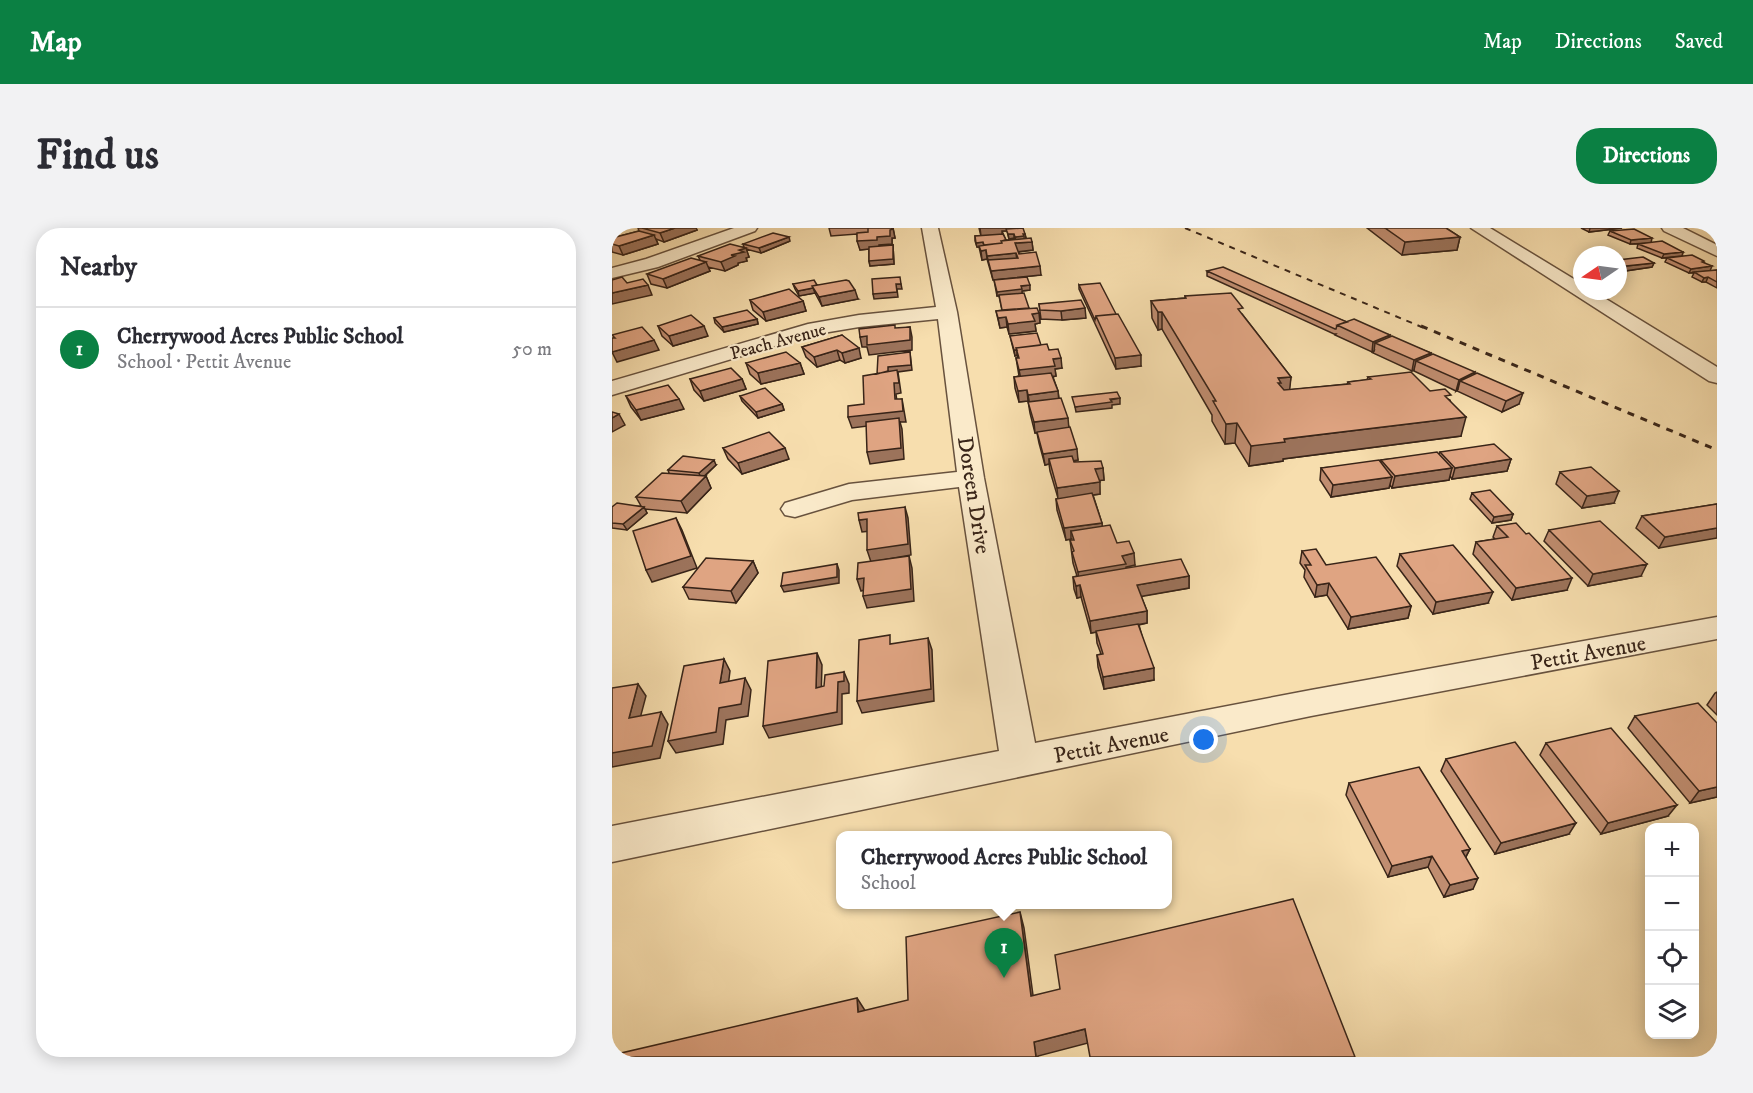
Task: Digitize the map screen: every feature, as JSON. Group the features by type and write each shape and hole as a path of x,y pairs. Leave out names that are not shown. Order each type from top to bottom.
{"street":[{"path":"612,273 651,263 749,228"},
{"name":"Doreen Drive","path":"930,228 947,312 971,478 1020,762"},
{"path":"1479,228 1717,376"},
{"path":"1670,228 1717,251"},
{"name":"Peach Avenue","path":"612,388 808,330 859,321 947,312"},
{"path":"795,509 849,492 971,478"},
{"name":"Pettit Avenue","path":"612,844 1311,703 1717,628"}],"building":[{"path":"642,228 675,228 660,233"},
{"path":"868,228 893,229 890,230 890,236 877,237 877,240 857,241 857,233 868,232"},
{"path":"1023,228 1024,236 1015,237 1014,234 1008,234 1006,229"},
{"path":"1385,228 1446,228 1460,237 1405,242"},
{"path":"1634,229 1652,238 1631,240 1610,231"},
{"path":"639,231 654,235 619,246 612,244 612,238"},
{"path":"773,233 789,237 759,248 743,244"},
{"path":"1003,234 1006,240 1001,241 1002,243 984,245 983,242 976,243 975,236"},
{"path":"1031,238 1032,242 1015,243 1019,254 1036,252 1040,266 991,271 988,260 1018,258 1016,253 987,256 986,250 981,251 979,246 1002,243 1001,241"},
{"path":"1662,241 1683,252 1664,254 1638,244"},
{"path":"730,244 746,248 739,250 744,252 731,255 735,256 721,262 698,256"},
{"path":"893,245 893,259 869,261 869,247"},
{"path":"1692,255 1712,266 1691,269 1667,258"},
{"path":"1643,257 1654,263 1627,266 1627,259"},
{"path":"691,258 706,262 663,279 647,274"},
{"path":"1223,267 1347,322 1337,325 1335,329 1207,271"},
{"path":"1717,270 1717,282 1694,272"},
{"path":"622,277 627,283 643,279 648,285 612,293 612,280"},
{"path":"900,277 901,284 896,284 897,292 873,294 872,279"},
{"path":"1027,277 1030,285 1021,286 1022,289 997,292 994,280"},
{"path":"814,280 817,285 812,286 813,288 798,291 793,284"},
{"path":"846,280 855,290 819,297 812,286"},
{"path":"1100,283 1116,314 1096,316 1095,320 1079,285"},
{"path":"789,289 803,301 763,312 750,300"},
{"path":"1024,293 1029,308 1002,310 999,295"},
{"path":"1231,293 1243,308 1238,309 1291,377 1278,378 1281,383 1278,383 1284,390 1350,384 1348,382 1371,379 1368,377 1411,372 1430,391 1445,389 1451,395 1445,396 1466,417 1284,439 1285,442 1251,446 1237,423 1226,424 1213,401 1216,401 1162,312 1158,312 1151,301"},
{"path":"1081,300 1085,308 1061,311 1040,310 1039,304"},
{"path":"1037,308 1039,313 1032,314 1035,321 1008,324 1006,317 998,318 996,311"},
{"path":"747,310 757,319 722,327 714,318"},
{"path":"1118,314 1141,355 1115,358 1096,316"},
{"path":"691,315 704,326 669,336 658,326"},
{"path":"1354,319 1390,335 1373,342 1337,325"},
{"path":"895,325 895,328 910,327 910,340 867,345 867,336 860,337 859,329"},
{"path":"642,327 654,340 612,352 612,338 615,338 612,335"},
{"path":"1037,333 1041,345 1014,350 1010,336"},
{"path":"842,335 859,348 842,353 837,350 814,357 802,347"},
{"path":"1392,336 1431,353 1414,360 1375,343"},
{"path":"1047,344 1049,350 1058,349 1061,358 1053,359 1055,366 1019,370 1016,348"},
{"path":"786,352 800,363 758,373 746,363"},
{"path":"910,352 911,365 888,367 888,371 877,374 878,356"},
{"path":"1433,354 1475,372 1459,380 1416,361"},
{"path":"731,368 742,379 700,391 690,379"},
{"path":"897,370 899,383 894,383 895,399 902,399 903,411 848,417 848,406 864,404 863,376"},
{"path":"1051,373 1058,391 1028,395 1027,390 1018,391 1014,377"},
{"path":"1477,373 1523,393 1506,401 1460,381"},
{"path":"668,385 679,399 636,410 626,396"},
{"path":"765,388 782,404 756,412 740,396"},
{"path":"1117,392 1120,398 1110,399 1112,402 1075,407 1072,397"},
{"path":"1061,398 1068,418 1034,422 1028,402"},
{"path":"899,418 901,448 867,452 866,422"},
{"path":"1070,427 1077,449 1043,454 1037,432"},
{"path":"769,432 785,448 738,463 723,448"},
{"path":"1494,444 1511,459 1455,468 1440,452"},
{"path":"1437,452 1452,468 1395,476 1381,460"},
{"path":"683,456 714,460 699,473 668,470"},
{"path":"1072,456 1074,462 1101,461 1103,468 1095,469 1100,482 1057,488 1049,459"},
{"path":"1379,460 1392,477 1333,485 1321,468"},
{"path":"1591,467 1619,491 1587,496 1560,472"},
{"path":"662,473 706,476 681,501 636,497"},
{"path":"1490,490 1513,514 1494,517 1472,493"},
{"path":"1092,493 1102,523 1064,528 1056,499"},
{"path":"617,503 644,507 623,524 612,523 612,507"},
{"path":"1717,504 1717,528 1665,537 1642,516"},
{"path":"905,507 908,544 867,550 867,519 859,520 858,513"},
{"path":"676,518 691,556 646,570 633,531"},
{"path":"1600,521 1647,564 1593,574 1549,530"},
{"path":"1516,523 1526,534 1529,533 1572,578 1516,588 1476,542 1508,537 1497,526"},
{"path":"1110,525 1117,543 1129,541 1134,553 1122,556 1126,564 1078,572 1072,552 1074,551 1070,540 1074,540 1071,531"},
{"path":"1453,545 1493,592 1436,602 1400,554"},
{"path":"1316,549 1326,565 1376,557 1411,606 1351,617 1329,583 1317,585 1305,565 1311,565 1302,551"},
{"path":"909,556 911,589 863,596 864,578 857,579 858,563"},
{"path":"706,558 753,561 731,591 683,587"},
{"path":"1181,559 1189,576 1137,585 1147,611 1090,621 1080,585 1076,586 1073,577"},
{"path":"837,564 837,577 781,586 783,573"},
{"path":"1138,624 1154,668 1103,677 1097,655 1103,654 1096,631"},
{"path":"890,635 890,644 928,638 931,689 857,701 859,640"},
{"path":"817,653 816,688 824,686 825,675 844,672 844,681 838,682 837,712 763,726 768,661"},
{"path":"724,659 720,683 745,678 741,704 719,708 716,732 668,741 684,666"},
{"path":"638,684 629,718 661,712 652,746 612,753 612,688"},
{"path":"1698,703 1717,723 1717,787 1699,791 1635,716"},
{"path":"1611,728 1677,805 1608,823 1546,743"},
{"path":"1515,742 1576,823 1501,843 1446,759"},
{"path":"1419,767 1470,849 1462,851 1478,878 1450,885 1432,856 1392,866 1349,783"},
{"path":"1293,899 1355,1057 1090,1057 1085,1029 1034,1042 1036,1057 616,1057 617,1054 857,998 858,1012 908,1000 906,937 1020,912 1031,996 1060,989 1055,955"}],"railway":[{"path":"1185,228 1424,328"},
{"path":"1421,326 1717,450"}],"place":[{"name":"Cherrywood Acres Public School","path":"1004,978"}]}
